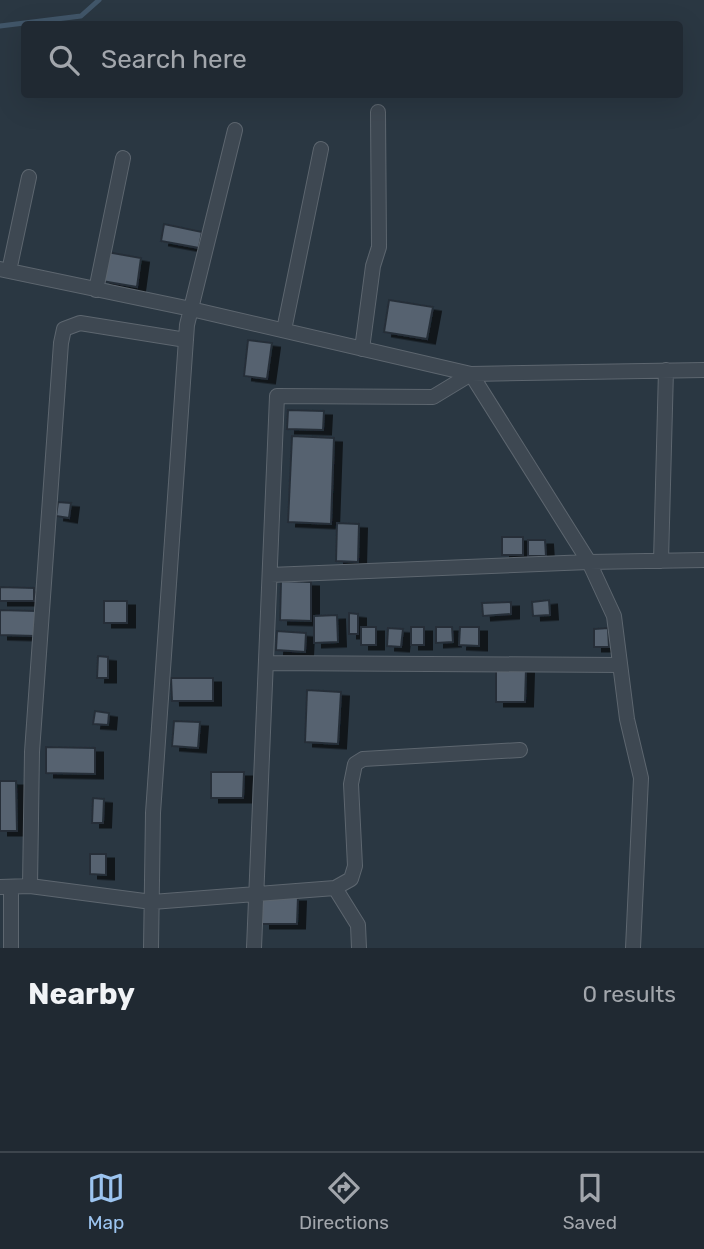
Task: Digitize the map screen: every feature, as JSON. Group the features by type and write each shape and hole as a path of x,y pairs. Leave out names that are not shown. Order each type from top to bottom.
{"street":[{"path":"362,349 373,266 379,247 378,112"},
{"path":"151,948 153,813 186,340 191,309 235,130"},
{"path":"284,330 321,149"},
{"path":"96,290 123,158"},
{"path":"29,177 5,270 191,309 471,374 704,370"},
{"path":"30,886 32,752 64,329 80,323 186,340"},
{"path":"662,561 666,370"},
{"path":"471,374 589,562 614,616 626,719 641,778 634,948"},
{"path":"254,948 277,396 433,397 471,374"},
{"path":"270,575 704,560"},
{"path":"266,663 620,665"},
{"path":"11,948 6,887 30,886 152,902 335,888 351,879 355,866 351,784 355,764 363,759 520,750"},
{"path":"335,888 358,925 359,948"}],"building":[{"path":"164,224 202,232 199,248 161,241"},
{"path":"107,252 141,258 137,287 102,281"},
{"path":"389,300 433,307 427,339 384,332"},
{"path":"248,340 272,343 267,379 244,376"},
{"path":"288,410 324,411 323,430 287,429"},
{"path":"292,436 334,438 331,524 288,522"},
{"path":"58,502 71,503 69,518 56,516"},
{"path":"337,523 359,524 358,562 336,561"},
{"path":"502,537 523,537 523,555 502,555"},
{"path":"528,540 545,540 546,556 528,556"},
{"path":"281,581 311,582 311,621 280,620"},
{"path":"0,587 34,588 34,601 0,601"},
{"path":"549,600 550,615 533,616 532,602"},
{"path":"104,601 127,601 127,623 104,623"},
{"path":"511,602 511,614 483,616 482,603"},
{"path":"0,610 36,611 35,636 0,635"},
{"path":"349,613 358,614 358,634 349,634"},
{"path":"337,615 338,642 314,643 314,616"},
{"path":"361,627 376,627 376,645 361,645"},
{"path":"411,627 424,627 424,645 411,645"},
{"path":"436,627 452,627 453,642 436,643"},
{"path":"460,627 479,627 479,646 459,645"},
{"path":"388,628 403,629 401,647 387,646"},
{"path":"608,628 609,647 594,647 594,629"},
{"path":"277,631 306,633 305,652 276,650"},
{"path":"98,656 108,657 108,678 97,678"},
{"path":"496,668 526,669 525,702 496,702"},
{"path":"171,678 213,678 213,701 172,701"},
{"path":"307,690 341,692 338,744 305,742"},
{"path":"95,711 109,713 108,725 93,724"},
{"path":"174,721 200,722 198,748 172,746"},
{"path":"46,747 95,748 95,774 46,773"},
{"path":"211,772 244,772 243,798 211,798"},
{"path":"0,781 16,781 17,831 0,831"},
{"path":"93,798 104,799 103,823 92,823"},
{"path":"90,854 106,854 106,875 90,874"},
{"path":"262,897 298,897 297,924 262,924"}],"waterway":[{"path":"40,21 81,16 99,0"},
{"path":"0,26 21,23"}]}
